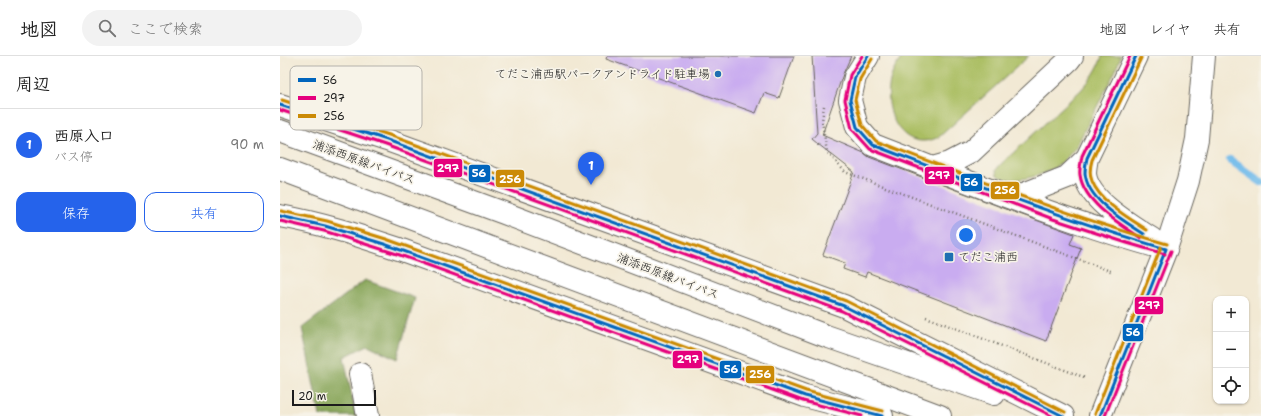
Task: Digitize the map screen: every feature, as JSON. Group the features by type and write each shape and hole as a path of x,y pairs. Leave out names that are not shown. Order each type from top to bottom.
{"main road":[{"path":"868,56 855,76 850,100 857,127 873,145 1006,196 1117,236 1166,249"},
{"path":"932,168 950,163 971,152 1072,56"},
{"path":"1136,56 1087,158 1085,174 1090,188 1098,199 1123,220 1166,249"},
{"path":"1100,416 1166,249 1188,182 1197,139 1204,56"},
{"path":"280,105 290,108"},
{"path":"356,130 844,306 1063,416"},
{"name":"浦添西原線バイパス","path":"280,131 826,336 1057,416"},
{"path":"1006,196 1024,194 1067,177 1087,158"},
{"path":"280,169 940,416"},
{"path":"280,216 308,221 337,229 399,249 805,396 882,416"},
{"path":"360,374 368,416"}],"path":[{"path":"924,315 1086,378"}],"green space":[{"path":"903,56 1029,56 939,137 927,141 916,140 907,136 900,130 894,121 890,110 889,87 891,78"},
{"path":"1102,56 1121,56 1115,72 1076,147 1062,163 1043,173 1026,178 1010,179 997,175 996,170 999,166 1091,79"},
{"path":"365,280 415,298 397,359 368,345 344,357 356,416 320,416 302,328"}],"building":[{"name":"てだこ浦西駅パークアンドライド駐車場","path":"607,56 794,56 779,98 764,93 756,113 606,59"},
{"name":"てだこ浦西","path":"812,56 851,56 843,74 822,135 864,153 869,157 1074,234 1070,244 1081,248 1046,341 867,272 865,277 843,269 845,263 823,255 854,172 812,139 817,133"}],"waterway":[{"path":"1230,160 1261,182"}],"transit line":[{"name":"297","path":"862,56 850,75 845,100 852,129 870,149 1053,219 1165,254"},
{"name":"56","path":"868,56 855,77 850,100 857,127 873,145 1055,213 1166,249"},
{"name":"297","path":"1130,56 1082,156 1080,175 1088,195 1096,204 1104,212 1141,238"},
{"name":"56","path":"1136,56 1087,158 1085,173 1087,183 1099,201 1117,216 1144,234"},
{"name":"256","path":"1141,58 1092,160 1090,173 1092,181 1101,196 1124,215 1147,230"},
{"name":"256","path":"872,59 860,79 855,100 862,125 876,141 1057,209 1167,244"},
{"name":"256","path":"282,100 290,103"},
{"name":"56","path":"280,105 290,108"},
{"name":"297","path":"280,110 290,113"},
{"name":"297","path":"340,130 842,311 1052,416"},
{"name":"56","path":"356,130 844,306 1063,416"},
{"name":"256","path":"374,130 846,301 1065,412"},
{"name":"256","path":"281,211 327,221 386,239 806,391 883,411"},
{"name":"56","path":"280,216 325,226 384,244 805,396 882,416"},
{"name":"297","path":"280,221 324,231 397,254 803,401 862,416"},
{"name":"256","path":"1095,414 1161,247"},
{"name":"56","path":"1100,416 1166,249"},
{"name":"297","path":"1105,416 1171,251"}],"place":[{"name":"てだこ浦西駅パークアンドライド駐車場","path":"718,74"},
{"name":"西原入口","path":"591,185"},
{"name":"てだこ浦西","path":"949,257"}]}
